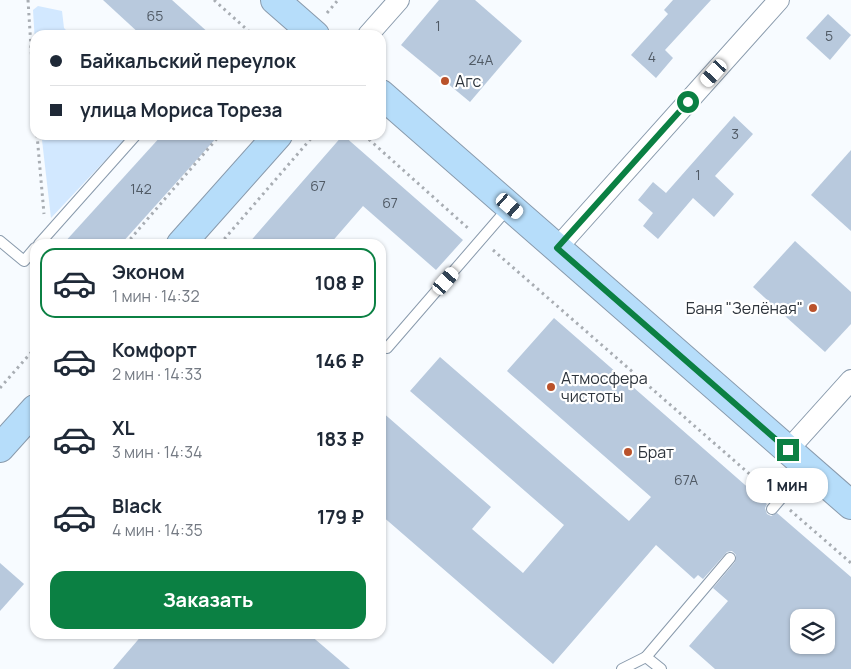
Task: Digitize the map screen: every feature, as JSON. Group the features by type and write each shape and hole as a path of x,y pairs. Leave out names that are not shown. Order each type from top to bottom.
{"main road":[{"path":"275,0 309,30"},
{"path":"386,98 851,505"},
{"path":"185,239 274,140"}],"street":[{"path":"373,30 400,0"},
{"path":"557,248 779,0"},
{"path":"798,459 851,380"}],"lane":[{"path":"43,239 132,140"},
{"path":"388,348 510,206"},
{"path":"0,241 24,261 30,254"},
{"path":"772,509 779,500 798,459"},
{"path":"622,669 646,657 730,558"},
{"path":"646,657 661,669"}],"path":[{"path":"28,0 30,30"},
{"path":"214,0 247,30"},
{"path":"37,140 42,239"},
{"path":"130,239 216,140"},
{"path":"224,239 310,140"},
{"path":"370,140 851,563"},
{"path":"0,388 30,354"}],"shaded area":[{"path":"38,6 62,11 64,28 66,30 34,30 33,10"},
{"path":"42,140 124,140 51,218"}],"building":[{"path":"103,0 172,0 205,30 136,30"},
{"path":"439,0 475,0 522,41 470,102 401,45"},
{"path":"673,0 711,0 665,50 673,58 656,78 631,55 668,14 664,10"},
{"path":"828,14 851,35 830,60 806,38"},
{"path":"734,116 753,134 715,176 734,194 714,217 693,198 658,239 643,226 653,213 638,200 653,182 666,193"},
{"path":"157,140 215,140 125,239 68,239"},
{"path":"339,140 349,140 463,240 436,270 363,206 334,239 252,239"},
{"path":"851,150 851,231 811,195"},
{"name":"Баня \"Зелёная\"","path":"795,241 851,292 851,324 825,352 753,287"},
{"path":"554,318 767,504 765,508 767,514 771,516 777,513 851,577 851,669 715,669 689,646 728,601 713,588 735,562 736,555 732,551 727,552 703,579 698,575 694,579 656,545 553,664 386,519 386,415 491,507 472,529 523,573 564,525 410,391 440,357 629,521 651,497 507,371"},
{"path":"0,563 24,584 0,611"},
{"path":"139,639 315,639 350,669 113,669"}],"place":[{"name":"Агс","path":"445,81"},
{"name":"Баня \"Зелёная\"","path":"813,308"},
{"name":"Атмосфера чистоты","path":"551,387"},
{"name":"Брат","path":"628,452"}],"route":[{"path":"688,102 557,248 788,450"}]}
